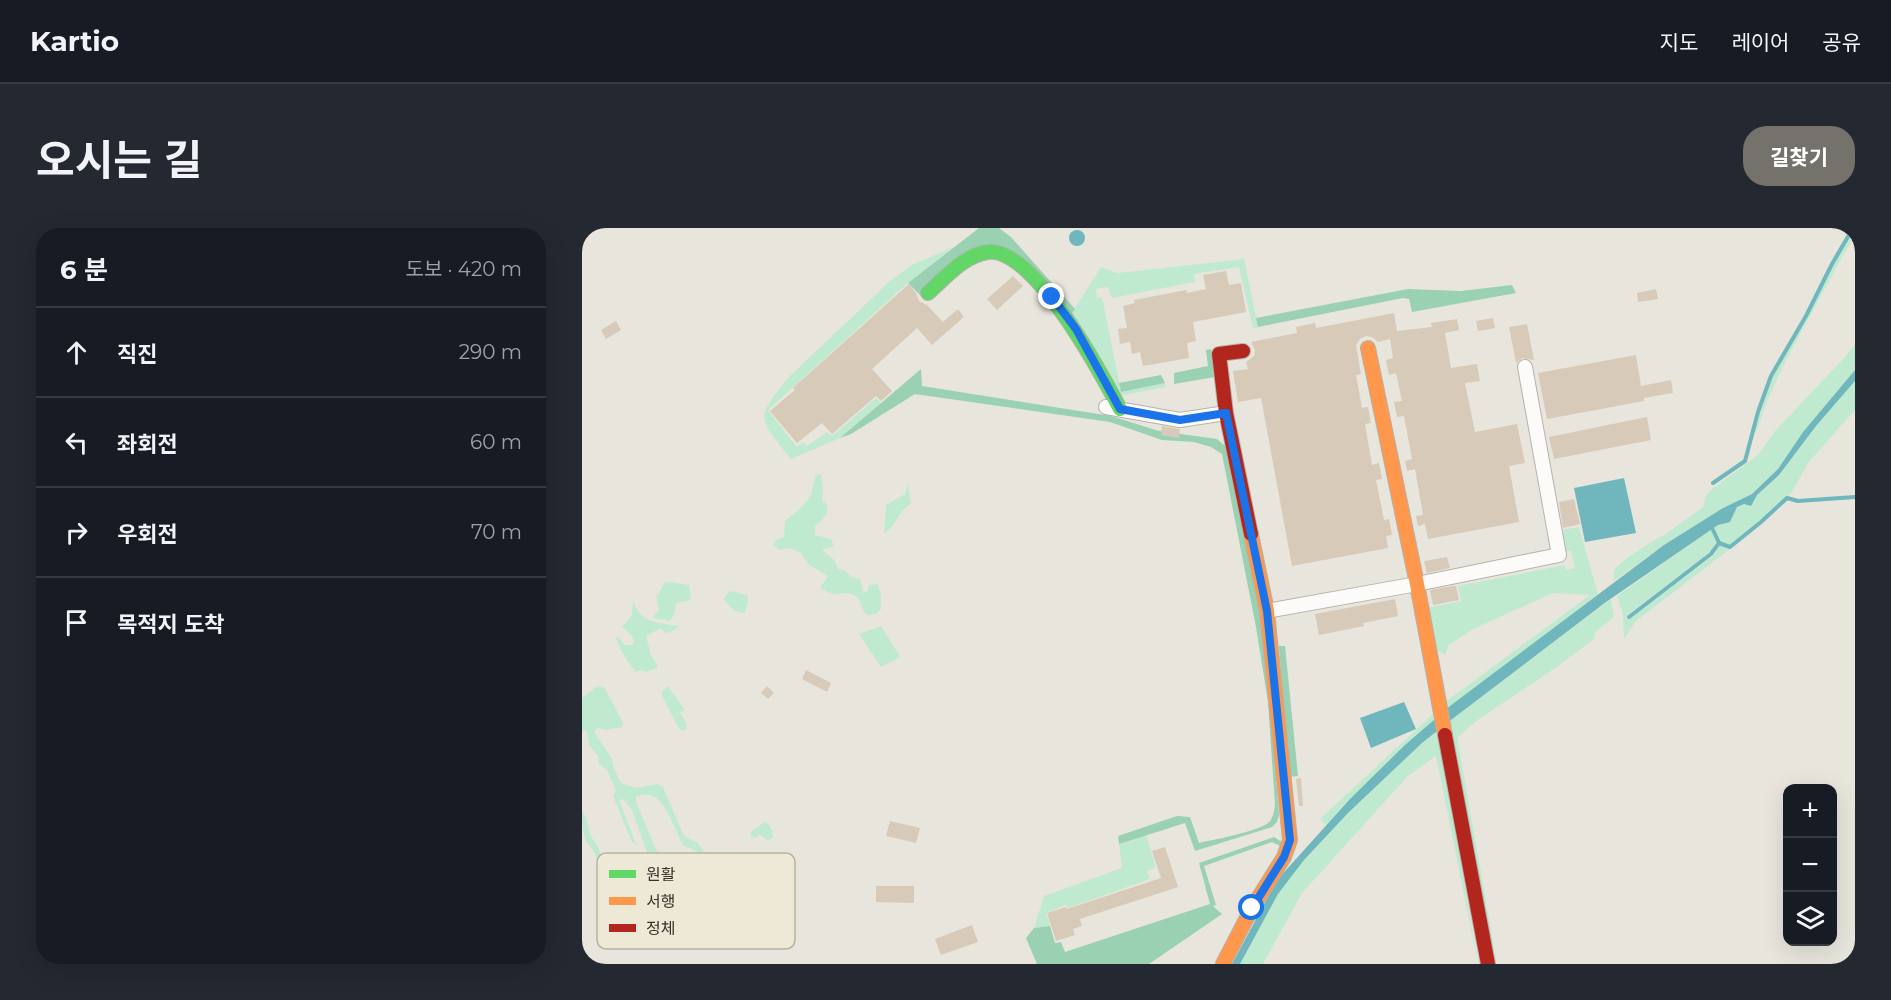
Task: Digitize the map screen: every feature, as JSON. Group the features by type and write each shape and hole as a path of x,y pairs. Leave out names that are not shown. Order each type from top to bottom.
{"street":[{"path":"928,293 972,257 986,252 1002,252 1014,260 1052,297 1076,329 1113,408 1180,420 1226,413"},
{"path":"1368,348 1417,584 1488,964"},
{"path":"1222,964 1252,908 1284,857 1290,840 1267,611 1226,413 1219,354 1243,351"},
{"path":"1267,611 1559,555 1525,367"}],"green space":[{"path":"979,228 999,228 1011,237 1075,309 1070,316 999,248 921,296 908,283"},
{"path":"1855,228 1855,235 1780,373 1756,432 1754,431 1773,376"},
{"path":"955,246 908,283 768,410 797,447 803,442 807,446 827,432 832,436 876,398 881,403 840,438 791,459 771,434 764,417 779,389 890,281 912,265"},
{"path":"1244,259 1258,327 1253,329 1239,267 1194,274 1195,282 1112,298 1108,287 1096,289 1097,298 1102,297 1121,392 1165,383 1166,387 1118,396 1070,316 1101,267 1117,273"},
{"path":"1512,285 1516,293 1412,312 1409,299 1403,298 1258,327 1256,318 1408,289 1461,291"},
{"path":"1855,344 1855,370 1803,432 1778,469 1752,494 1723,508 1664,545 1614,581 1614,570 1624,560 1666,534 1703,507 1706,495 1711,490 1758,455 1775,431"},
{"path":"1211,349 1215,377 1174,384 1174,373 1208,366 1206,350"},
{"path":"921,369 922,386 1111,416 1159,431 1217,439 1227,448 1263,615 1279,815 1272,827 1195,851 1185,823 1119,844 1118,836 1177,816 1190,817 1199,843 1255,829 1270,821 1274,813 1268,702 1256,627 1222,454 1211,447 1194,442 1162,440 1110,422 915,394 851,434 840,438"},
{"path":"1161,375 1165,383 1121,392 1119,383"},
{"path":"1855,381 1855,410 1808,463 1792,492 1729,545 1720,541 1713,531 1716,542 1710,553 1627,615 1626,619 1713,556 1720,545 1730,549 1636,621 1624,639 1623,614 1617,596 1718,525 1730,522 1737,507 1744,504 1751,506 1756,495 1779,475 1816,426"},
{"path":"821,474 822,500 826,503 827,510 815,526 815,535 831,539 834,546 822,550 834,560 838,569 860,579 863,591 867,593 869,585 877,584 881,594 881,609 876,614 867,615 854,595 834,594 820,588 828,576 808,564 801,553 790,548 780,550 773,545 776,540 784,537 785,521 806,502 812,491 815,476"},
{"path":"908,483 911,504 884,533 886,505 905,494"},
{"path":"1579,527 1598,594 1446,710 1444,703 1590,595 1553,593 1473,629 1449,645 1445,655 1434,649 1427,608 1461,601 1458,586 1565,565 1566,570 1575,568 1571,551 1564,551 1561,530"},
{"path":"664,583 689,585 691,600 676,603 674,615 670,621 653,618 659,609 656,595 659,594"},
{"path":"730,591 747,595 745,613 736,611 725,601 724,598"},
{"path":"633,599 640,613 650,620 680,626 665,633 661,628 646,636 651,655 658,667 647,672 638,670 636,672 624,656 616,638 617,636 625,645 634,643 631,635 622,627 632,615"},
{"path":"1611,599 1614,617 1595,632 1594,639 1557,667 1476,721 1458,737 1497,964 1447,723"},
{"path":"881,626 900,657 881,667 859,634"},
{"path":"1279,646 1285,646 1298,776 1288,777"},
{"path":"597,686 605,688 623,723 622,727 605,730 597,728 594,732 612,759 621,783 636,788 657,784 663,787 684,836 698,843 705,853 698,853 684,846 661,802 654,796 646,794 636,797 636,802 658,853 647,852 632,810 623,799 620,802 636,844 632,842 613,796 616,790 607,770 598,763 599,757 589,745 587,732 585,730 582,732 582,698"},
{"path":"668,686 685,710 680,713 687,725 682,731 661,693"},
{"path":"1433,714 1434,720 1350,799 1326,825 1320,819"},
{"path":"1438,730 1478,964 1436,756 1408,776 1302,893 1263,964 1240,964 1278,894 1304,860 1348,813"},
{"path":"582,811 600,853 597,853 597,860 586,841"},
{"path":"765,822 771,828 773,838 767,840 760,835 756,838 751,837 750,832"},
{"path":"1146,835 1156,868 1147,871 1150,879 1068,908 1066,905 1046,913 1050,926 1034,928 1044,896 1122,868 1119,844"},
{"path":"1274,837 1282,842 1280,846 1272,842 1204,866 1216,905 1213,906 1222,914 1149,964 1037,964 1026,938 1034,928 1050,926 1055,943 1061,942 1065,952 1210,904 1199,863"}],"water":[{"path":"1074,230 1080,230 1085,238 1083,244 1074,246 1069,241 1069,235"},
{"path":"1855,370 1855,381 1816,426 1779,475 1757,495 1751,506 1744,504 1737,507 1730,522 1718,525 1606,602 1447,723 1422,743 1348,813 1304,860 1278,894 1240,964 1232,964 1277,880 1350,799 1405,745 1450,706 1664,545 1723,508 1752,494 1778,469 1803,432"},
{"path":"1624,478 1636,533 1585,542 1574,488"},
{"path":"1404,702 1416,729 1371,748 1360,718"}],"building":[{"path":"1226,271 1229,285 1241,283 1246,312 1193,322 1196,341 1187,343 1189,358 1143,366 1140,352 1132,354 1130,342 1120,344 1118,329 1127,328 1123,306 1135,303 1134,300 1186,290 1187,293 1206,289 1203,275"},
{"path":"1013,276 1023,286 997,310 987,299"},
{"path":"909,284 919,301 927,305 943,322 958,309 964,317 932,345 917,328 872,369 892,391 881,401 876,396 832,434 822,423 797,443 770,411"},
{"path":"1656,289 1658,299 1638,302 1637,293"},
{"path":"1394,313 1397,331 1432,327 1431,323 1457,319 1459,330 1445,333 1451,368 1477,364 1480,381 1465,383 1475,432 1517,424 1525,463 1509,466 1519,522 1428,539 1425,524 1418,526 1416,516 1423,515 1415,469 1407,471 1405,461 1412,459 1404,416 1397,417 1394,402 1402,401 1396,373 1389,375 1386,360 1393,358 1390,339 1378,342 1366,336 1356,345 1361,374 1356,375 1362,408 1368,407 1371,423 1365,424 1372,465 1379,463 1382,479 1376,480 1384,520 1389,519 1392,535 1386,536 1388,548 1292,566 1261,398 1238,402 1233,371 1248,369 1246,362 1254,356 1255,350 1251,342 1297,333 1296,327 1315,323 1316,328"},
{"path":"1493,318 1495,328 1478,331 1476,321"},
{"path":"616,321 621,330 606,339 601,330"},
{"path":"1527,324 1534,360 1523,358 1516,363 1509,327"},
{"path":"1636,355 1641,386 1671,380 1673,393 1644,398 1644,401 1547,419 1538,373"},
{"path":"1647,417 1651,440 1554,459 1549,437"},
{"path":"1162,426 1180,429 1179,438 1161,435"},
{"path":"1574,499 1580,524 1563,528 1559,502"},
{"path":"1447,557 1450,568 1427,573 1424,561"},
{"path":"1456,586 1459,600 1433,605 1430,590"},
{"path":"1395,599 1398,616 1319,635 1315,614"},
{"path":"806,670 831,683 827,692 802,679"},
{"path":"767,686 774,693 768,699 761,693"},
{"path":"1301,778 1303,806 1299,806 1296,779"},
{"path":"890,821 920,828 916,843 886,836"},
{"path":"1165,847 1178,887 1080,919 1082,926 1073,929 1075,935 1056,941 1047,913 1066,907 1067,909 1161,878 1152,851"},
{"path":"876,886 914,886 914,903 876,902"},
{"path":"972,925 978,942 941,955 935,939"}],"waterway":[{"path":"1713,483 1745,461 1758,412 1771,376 1853,228"},
{"path":"1719,543 1730,547 1787,498 1798,501 1855,497"},
{"path":"1629,617 1711,554 1719,543 1713,530"}],"traffic: fast":[{"path":"928,293 955,268 979,254 988,252 1006,256 1025,269 1064,315 1120,409"}],"traffic: slow":[{"path":"1368,348 1417,584 1445,735"},
{"path":"1223,964 1252,908 1284,857 1290,840 1267,611 1251,534"}],"traffic: jam":[{"path":"1243,351 1219,354 1226,413 1251,534"},
{"path":"1445,735 1488,964"}],"route":[{"path":"1052,297 1076,329 1120,409 1180,420 1226,413 1267,611 1290,840 1284,857 1252,908"}]}
